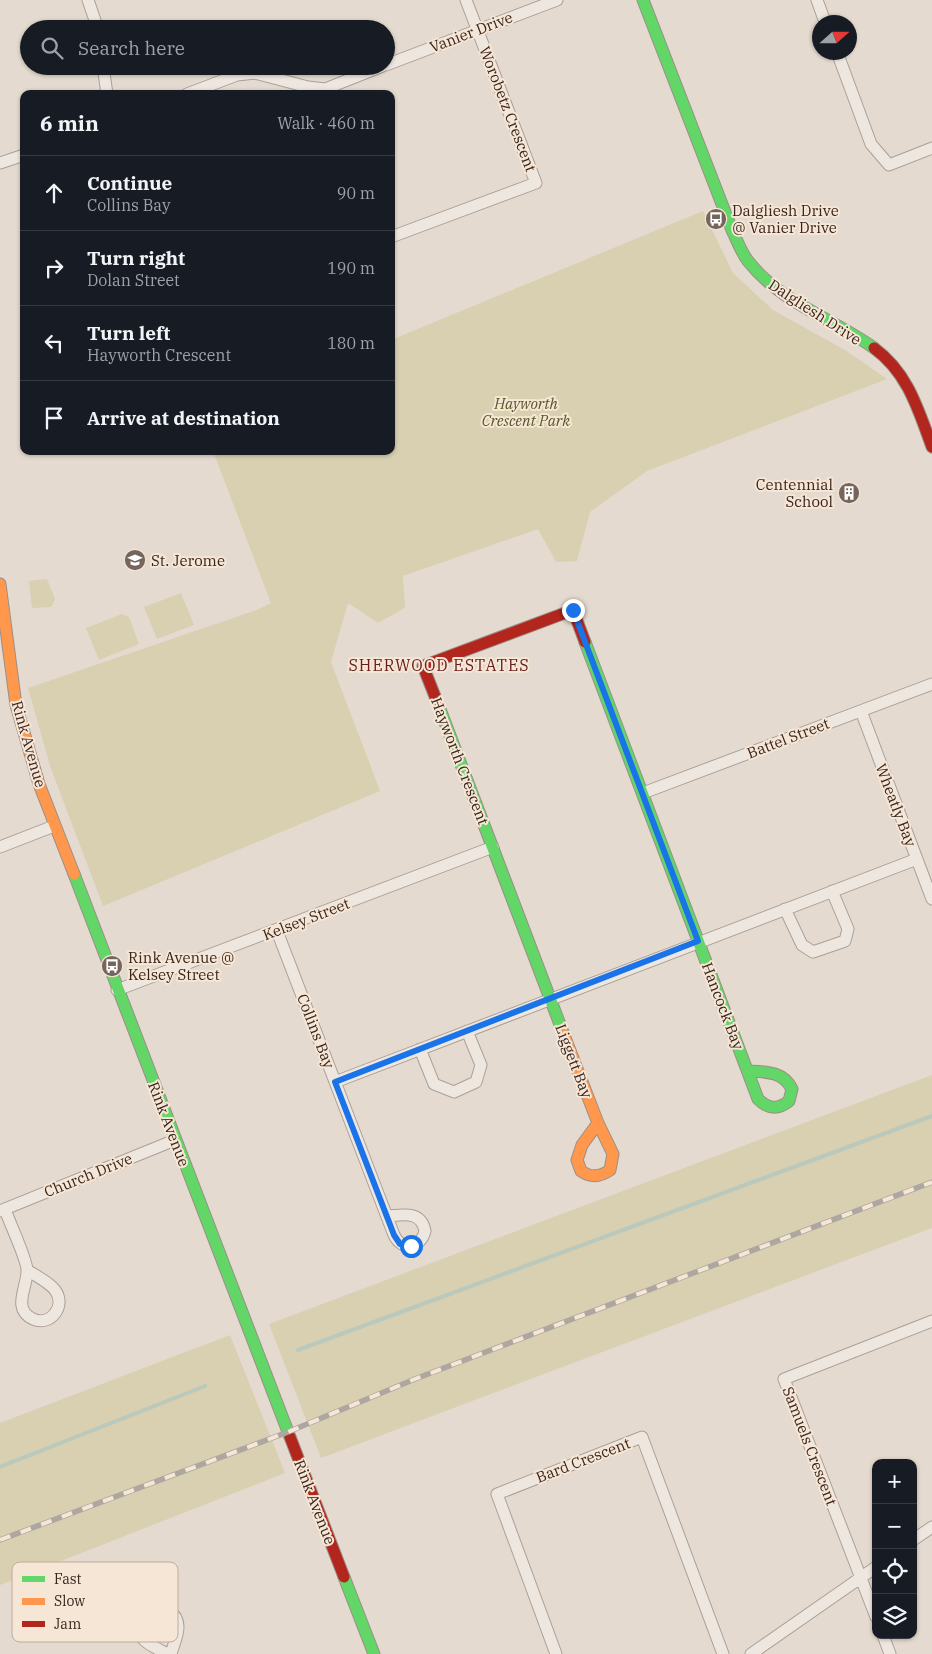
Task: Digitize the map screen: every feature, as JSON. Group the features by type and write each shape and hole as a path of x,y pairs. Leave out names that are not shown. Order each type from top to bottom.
{"street":[{"path":"88,0 95,20"},
{"path":"466,0 478,30"},
{"name":"Vanier Drive","path":"395,62 557,0"},
{"name":"Dalgliesh Drive","path":"642,0 732,230 747,260 764,280 788,298 886,357 907,384 932,447"},
{"path":"817,0 822,15"},
{"name":"Worobetz Crescent","path":"395,236 536,183 478,30"},
{"path":"840,60 871,144 890,165 932,148"},
{"path":"104,75 106,90"},
{"name":"Vanier Drive","path":"198,90 237,75"},
{"name":"Vanier Drive","path":"263,75 308,87 325,89 362,75"},
{"path":"0,164 20,156"},
{"name":"Rink Avenue","path":"0,584 16,705 26,744 54,826 374,1654"},
{"name":"Hayworth Crescent","path":"551,999 423,666 573,610 698,941"},
{"name":"Battel Street","path":"643,793 932,684"},
{"name":"Wheatly Bay","path":"860,711 932,900"},
{"path":"0,847 54,826"},
{"name":"Kelsey Street","path":"117,990 277,931 493,847"},
{"path":"335,1082 698,941 917,859"},
{"path":"785,909 802,945 813,952 844,941 848,929 832,891"},
{"name":"Collins Bay","path":"277,931 387,1216"},
{"name":"Hancock Bay","path":"698,941 748,1070"},
{"name":"Liggett Bay","path":"551,999 598,1123"},
{"path":"420,1049 434,1084 454,1092 476,1082 481,1065 466,1031"},
{"name":"Church Drive","path":"2,1210 175,1140"},
{"path":"2,1210 27,1270"},
{"name":"Samuels Crescent","path":"861,1578 784,1379 932,1321"},
{"name":"Bard Crescent","path":"556,1654 496,1494 642,1437 723,1654"},
{"path":"917,1537 932,1527"},
{"path":"751,1654 872,1570"},
{"path":"861,1578 872,1607"},
{"path":"884,1639 890,1654"}],"green space":[{"name":"Hayworth Crescent Park","path":"703,211 733,273 773,310 845,350 887,379 647,471 590,512 577,561 556,562 538,529 403,576 405,608 378,623 348,603 331,662 380,791 103,906 50,766 28,688 257,610 271,603 215,455 395,455 395,338"},
{"path":"47,579 55,599 51,607 32,608 29,581"},
{"path":"181,593 194,625 157,639 144,607"},
{"path":"122,614 129,617 139,644 99,660 86,628"},
{"path":"932,1075 932,1228 321,1458 269,1324"},
{"path":"230,1335 285,1473 59,1562 12,1562 12,1580 0,1585 0,1423"}],"waterway":[{"path":"298,1350 932,1116"},
{"path":"0,1467 205,1386"}],"railway":[{"path":"0,1540 288,1432 415,1379 932,1182"}],"traffic: fast":[{"path":"643,0 732,230 748,261 761,276 791,299 874,348"},
{"path":"585,642 758,1099 766,1105 773,1107 781,1106 789,1101 792,1089 784,1079 773,1074 748,1071"},
{"path":"438,704 564,1035"},
{"path":"74,874 290,1437"},
{"path":"344,1577 374,1654"}],"traffic: slow":[{"path":"0,584 16,705 39,784 74,874"},
{"path":"564,1035 598,1123 613,1154 610,1170 603,1174 592,1176 581,1171 577,1160 582,1145 598,1123"}],"traffic: jam":[{"path":"874,348 886,358 904,380 932,447"},
{"path":"438,704 423,666 573,610 585,642"},
{"path":"290,1437 344,1577"}],"place":[{"name":"Dalgliesh Drive @ Vanier Drive","path":"716,219"},
{"name":"Centennial School","path":"849,493"},
{"name":"St. Jerome","path":"135,560"},
{"name":"Rink Avenue @ Kelsey Street","path":"112,966"}],"district":[{"name":"SHERWOOD ESTATES","path":"439,665"}],"route":[{"path":"411,1246 400,1244 396,1240 335,1082 698,941 573,610"}]}
